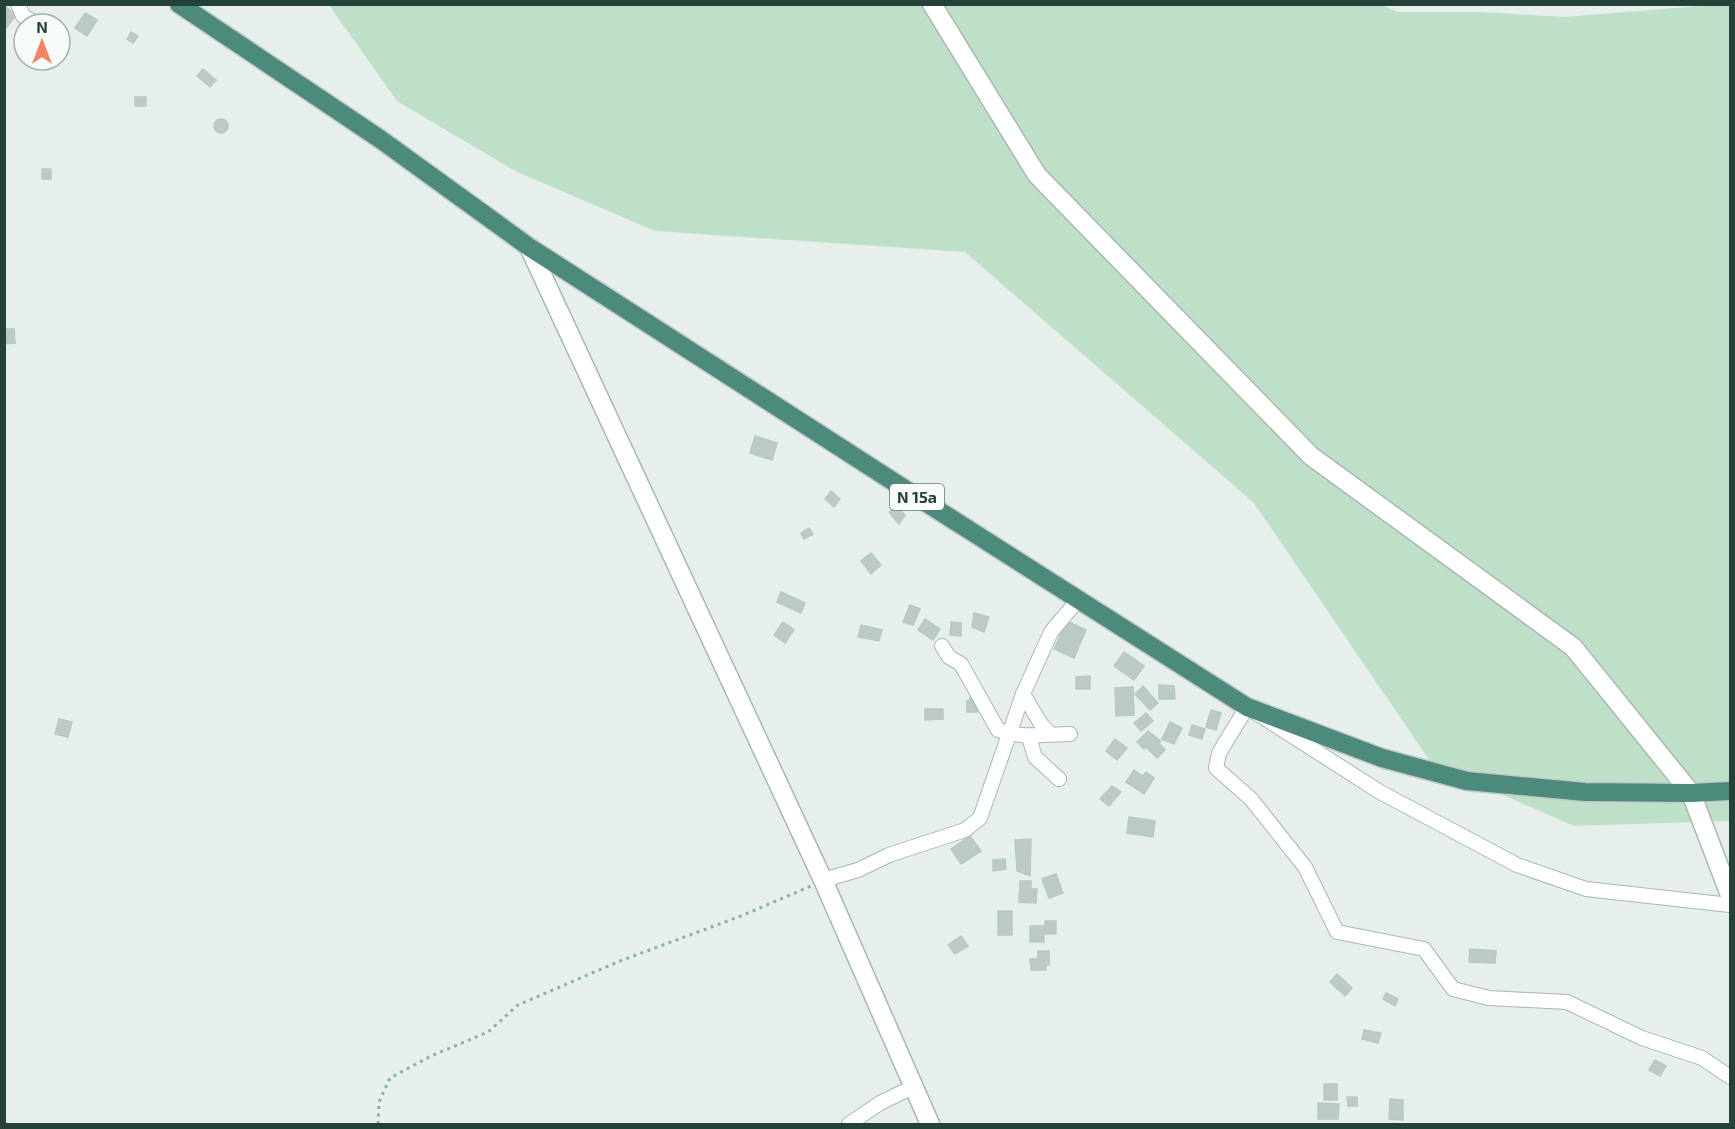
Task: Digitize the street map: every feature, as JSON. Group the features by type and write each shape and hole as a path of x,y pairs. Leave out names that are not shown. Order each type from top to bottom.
{"highway":[{"name":"N 15a","path":"179,4 380,139 529,247 1247,707 1382,758 1467,781 1585,792 1731,791"}],"street":[{"path":"932,4 1037,175 1311,456 1573,647 1690,793 1731,895"},
{"path":"529,247 823,880 930,1125"},
{"path":"823,880 858,870 889,855 965,830 980,818 1023,694 1051,632 1078,600"},
{"path":"942,646 950,657 961,664 998,730 1010,735 1070,734"},
{"path":"1023,694 1041,724 1050,734"},
{"path":"1731,905 1586,889 1517,865 1380,792 1247,707 1219,753 1216,768 1251,799 1305,867 1337,933 1424,949 1453,989 1489,998 1567,1002 1642,1038 1702,1058 1731,1077"},
{"path":"1029,736 1035,757 1059,779"},
{"path":"849,1125 880,1103 913,1087"}],"path":[{"path":"378,1125 380,1102 390,1078 431,1056 488,1032 518,1005 620,961 741,916 823,880"}],"green space":[{"path":"1379,4 1398,12 1482,12 1563,17 1730,5 1730,821 1574,826 1432,764 1254,503 965,252 655,231 515,171 397,101 329,5"}],"building":[{"path":"6,7 12,12 12,20 6,28 4,27"},
{"path":"85,13 97,20 87,36 75,28"},
{"path":"131,32 138,36 133,43 127,39"},
{"path":"203,69 216,80 210,87 197,76"},
{"path":"135,97 146,97 146,106 135,106"},
{"path":"218,119 224,119 228,126 224,133 218,133 214,129 214,123"},
{"path":"42,169 51,169 51,179 42,179"},
{"path":"4,329 14,329 15,343 4,344"},
{"path":"755,436 777,443 772,460 750,453"},
{"path":"831,491 840,499 834,507 825,499"},
{"path":"896,506 905,515 899,524 889,512"},
{"path":"809,528 813,534 804,539 801,533"},
{"path":"871,553 881,565 871,574 861,561"},
{"path":"781,592 805,603 801,613 777,602"},
{"path":"910,605 920,609 913,625 903,622"},
{"path":"974,613 989,617 984,632 972,627"},
{"path":"925,619 940,629 933,640 918,630"},
{"path":"1067,621 1086,630 1074,658 1054,649"},
{"path":"783,622 794,630 785,643 774,635"},
{"path":"951,622 961,623 961,636 950,635"},
{"path":"861,625 882,630 879,641 858,637"},
{"path":"1124,652 1144,666 1134,680 1114,666"},
{"path":"1090,676 1090,689 1076,689 1076,677"},
{"path":"1159,685 1174,686 1175,699 1159,699"},
{"path":"1143,686 1158,703 1150,710 1135,694"},
{"path":"1133,687 1134,715 1116,716 1115,688"},
{"path":"970,698 975,698 977,701 977,712 967,712 967,701 970,701"},
{"path":"925,709 943,709 943,719 925,720"},
{"path":"1211,710 1221,713 1216,730 1206,727"},
{"path":"1146,713 1153,721 1141,731 1134,723"},
{"path":"59,719 72,722 68,737 55,734"},
{"path":"1170,722 1182,728 1174,744 1162,739"},
{"path":"1192,725 1205,729 1202,739 1189,735"},
{"path":"1148,731 1161,741 1159,743 1165,750 1157,758 1137,742"},
{"path":"1115,739 1127,748 1117,760 1106,751"},
{"path":"1134,770 1143,776 1146,772 1154,778 1144,794 1126,782"},
{"path":"1112,786 1121,792 1109,806 1100,799"},
{"path":"1129,817 1155,821 1153,837 1127,833"},
{"path":"970,836 981,851 961,864 951,849"},
{"path":"1031,839 1030,876 1017,871 1015,840"},
{"path":"1005,859 1006,869 993,871 993,860"},
{"path":"1056,874 1063,893 1049,898 1042,879"},
{"path":"1020,881 1031,881 1031,889 1037,889 1036,903 1019,902"},
{"path":"998,911 1012,911 1012,935 998,935"},
{"path":"1045,921 1056,921 1056,934 1045,934"},
{"path":"1030,926 1044,926 1044,942 1030,942"},
{"path":"961,936 968,946 955,954 948,945"},
{"path":"1470,949 1496,951 1495,963 1469,962"},
{"path":"1038,951 1049,951 1049,965 1046,965 1046,970 1031,970 1030,959 1038,959"},
{"path":"1337,974 1352,988 1345,996 1330,982"},
{"path":"1386,993 1398,999 1395,1006 1383,999"},
{"path":"1364,1030 1381,1033 1378,1043 1362,1039"},
{"path":"1655,1060 1666,1066 1660,1076 1649,1070"},
{"path":"1324,1084 1337,1084 1337,1100 1324,1100"},
{"path":"1347,1097 1357,1097 1357,1106 1348,1106"},
{"path":"1390,1099 1403,1100 1403,1120 1389,1119"},
{"path":"1318,1103 1339,1104 1338,1119 1318,1119"}]}
